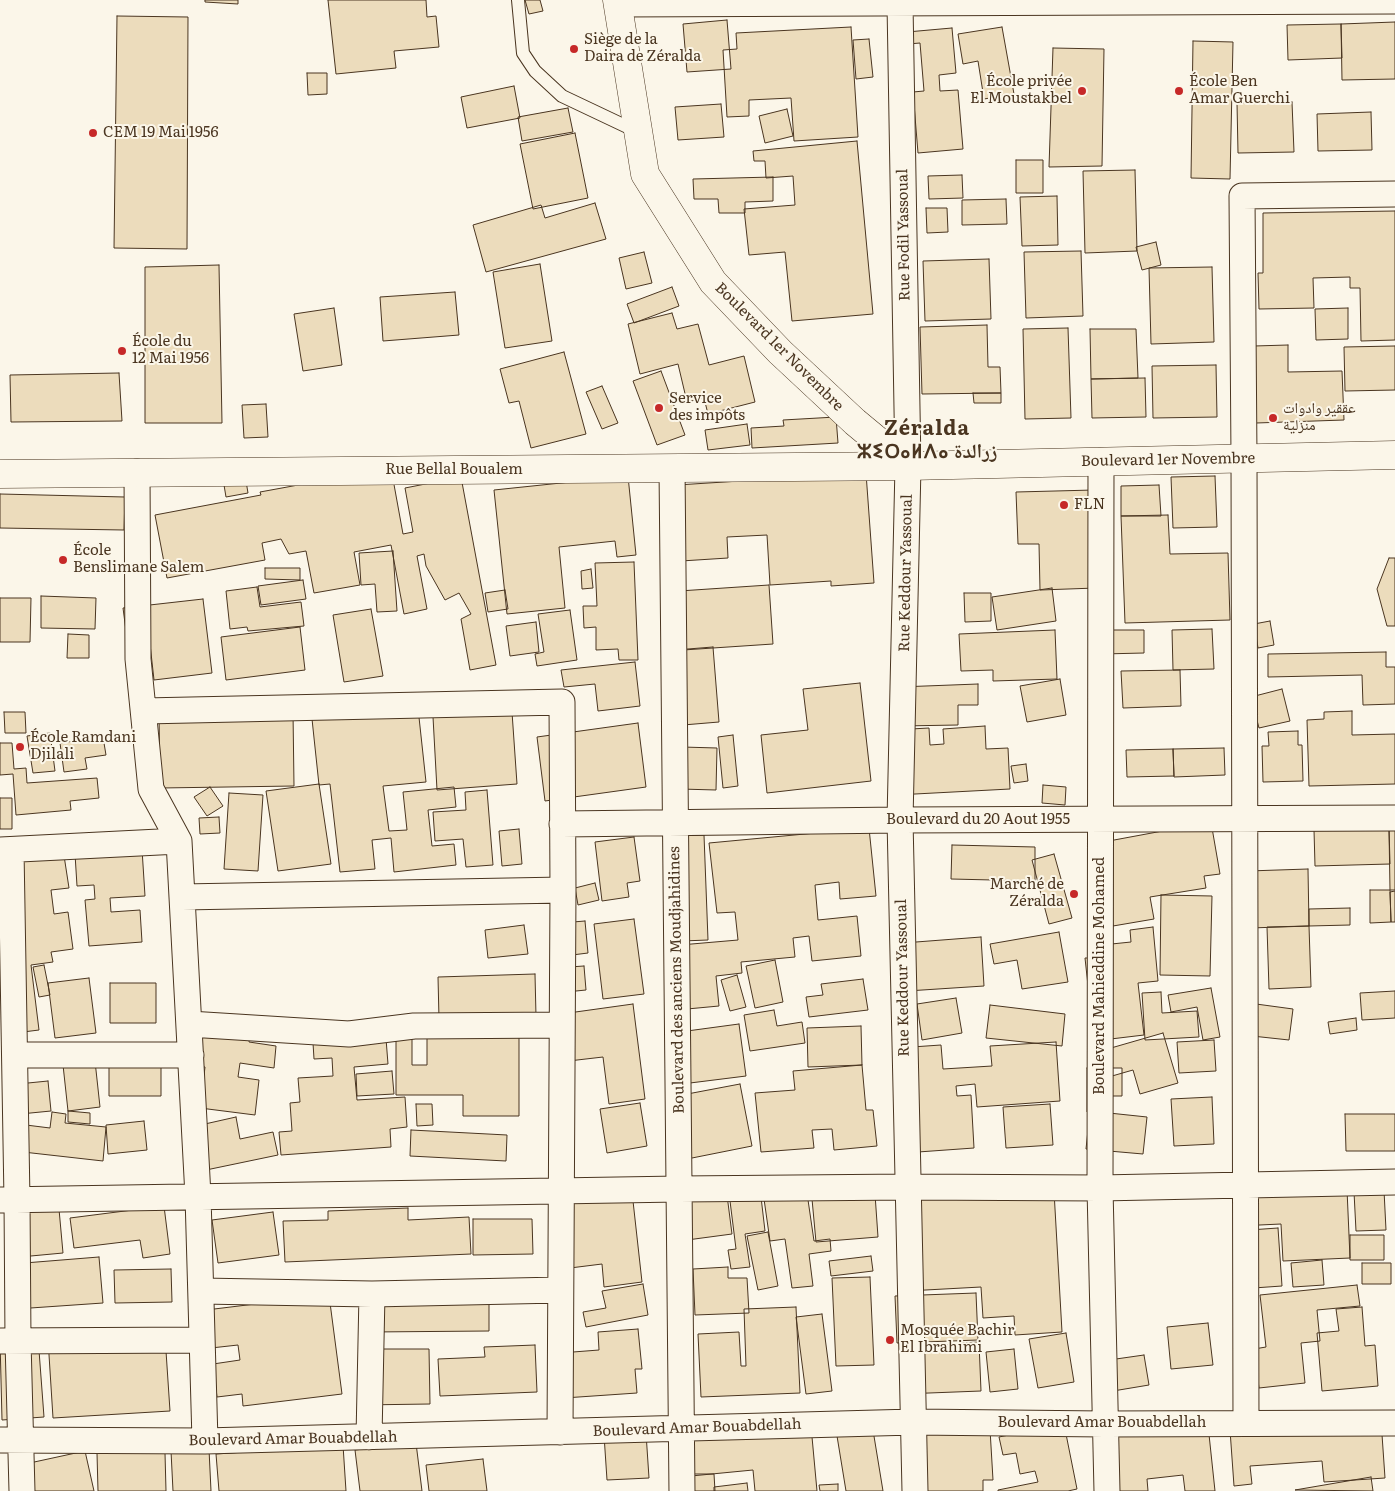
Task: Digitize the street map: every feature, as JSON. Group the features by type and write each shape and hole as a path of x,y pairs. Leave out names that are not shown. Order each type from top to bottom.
{"main road":[{"name":"Boulevard 1er Novembre","path":"618,2 645,174 713,282 780,352 855,422 908,466 1395,455"},
{"name":"Rue Bellal Boualem","path":"0,474 908,466"}],"street":[{"path":"618,2 900,4 1395,2"},
{"name":"Rue Fodil Yassoual","path":"900,4 908,466"},
{"path":"1246,1422 1242,196 1395,194"},
{"name":"Boulevard Mahieddine Mohamed","path":"1101,461 1100,1188 1107,1491"},
{"name":"Rue Keddour Yassoual","path":"908,466 900,820 915,1491"},
{"name":"Boulevard des anciens Moudjahidines","path":"672,468 682,1491"},
{"path":"138,472 138,659 151,789 179,841 198,1196 205,1441"},
{"path":"144,711 562,702 563,890 560,1432"},
{"name":"Boulevard du 20 Aout 1955","path":"562,824 900,820 1395,818"},
{"path":"22,1491 10,1440 9,1200 14,1055 5,850 179,841"},
{"path":"182,897 563,890"},
{"path":"189,1024 349,1034 414,1026 562,1025"},
{"path":"14,1055 190,1055"},
{"path":"9,1200 679,1189 1100,1188 1395,1182"},
{"path":"201,1291 372,1294 560,1290"},
{"path":"369,1437 372,1294"},
{"path":"9,1341 202,1340"},
{"name":"Boulevard Amar Bouabdellah","path":"10,1440 205,1441 914,1422 1104,1424 1246,1422 1395,1423"}],"lane":[{"path":"518,0 523,52 535,71 562,96 639,132"}],"building":[{"path":"205,0 238,0 238,4 205,2"},
{"path":"328,0 426,0 427,17 436,16 439,47 394,51 396,68 336,74"},
{"path":"525,0 540,0 543,11 529,14"},
{"path":"117,16 188,17 187,249 114,248"},
{"path":"727,20 731,69 687,72 683,24"},
{"path":"1395,22 1395,79 1342,80 1341,24"},
{"path":"1341,24 1342,58 1288,60 1287,25"},
{"path":"851,27 858,137 794,141 791,98 749,100 749,116 727,117 723,50 737,49 736,33"},
{"path":"1002,27 1014,94 984,99 978,61 963,64 958,34"},
{"path":"952,28 956,73 939,75 940,91 958,90 963,149 918,153 913,92 924,91 920,43 908,44 907,32"},
{"path":"869,39 873,77 856,79 853,40"},
{"path":"1193,41 1233,42 1230,179 1191,178"},
{"path":"1053,48 1104,49 1102,166 1049,167"},
{"path":"307,73 327,73 327,94 308,95"},
{"path":"514,86 520,118 467,128 461,97"},
{"path":"1292,102 1294,152 1238,153 1237,103"},
{"path":"721,104 724,137 678,140 675,107"},
{"path":"568,108 573,132 522,141 518,117"},
{"path":"787,109 793,136 765,143 759,116"},
{"path":"1371,112 1372,150 1318,151 1317,114"},
{"path":"575,133 588,198 533,209 520,144"},
{"path":"857,141 873,314 792,321 785,252 749,255 744,209 795,205 793,176 766,178 765,161 754,161 753,151"},
{"path":"1016,160 1043,160 1043,193 1016,193"},
{"path":"1135,170 1137,251 1085,253 1083,171"},
{"path":"962,175 963,198 929,199 928,176"},
{"path":"773,177 773,201 745,202 745,213 719,213 718,199 694,199 693,179"},
{"path":"1057,196 1058,245 1022,246 1020,197"},
{"path":"1006,199 1007,224 962,225 962,200"},
{"path":"595,203 606,239 486,272 473,225 541,205 545,218"},
{"path":"926,208 947,208 948,232 927,233"},
{"path":"1395,211 1395,340 1361,341 1360,288 1350,288 1350,277 1313,278 1314,308 1259,309 1258,273 1263,273 1263,213"},
{"path":"1156,242 1161,265 1142,270 1136,247"},
{"path":"1081,251 1083,316 1026,318 1024,252"},
{"path":"644,252 652,283 626,289 619,258"},
{"path":"989,259 991,319 925,321 923,261"},
{"path":"540,264 552,341 505,348 493,272"},
{"path":"219,265 222,423 145,423 145,267"},
{"path":"1212,267 1214,342 1151,344 1149,268"},
{"path":"672,287 679,306 634,323 627,304"},
{"path":"455,292 459,335 383,341 380,297"},
{"path":"334,308 342,365 303,371 294,314"},
{"path":"1348,308 1348,339 1316,340 1315,309"},
{"path":"672,313 677,329 698,324 709,365 744,356 755,402 708,414 704,398 687,402 678,364 640,374 628,324"},
{"path":"987,325 988,367 1000,367 1001,393 922,394 920,327"},
{"path":"1068,328 1071,418 1025,419 1023,329"},
{"path":"1090,329 1136,329 1138,378 1091,379"},
{"path":"1288,345 1288,372 1342,371 1344,420 1256,423 1254,346"},
{"path":"1395,346 1395,390 1345,391 1344,347"},
{"path":"564,352 586,434 531,448 519,401 509,403 500,369"},
{"path":"1216,365 1217,417 1153,418 1152,366"},
{"name":"Service des impôts","path":"661,371 685,435 657,445 633,381"},
{"path":"119,373 122,421 11,422 10,375"},
{"path":"1145,378 1146,417 1092,418 1091,379"},
{"path":"602,386 618,423 602,429 586,392"},
{"path":"973,393 1001,393 1001,403 974,403"},
{"path":"266,404 268,437 244,438 242,405"},
{"path":"836,417 838,443 752,448 751,428 784,426 783,420"},
{"path":"747,424 750,445 708,450 705,430"},
{"path":"391,468 403,534 413,532 405,488 461,477 496,665 470,670 461,619 471,614 459,593 445,600 426,566 424,554 417,556 427,609 404,614 391,545 354,552 360,585 314,593 306,551 289,554 281,539 262,543 265,560 167,578 155,515 261,495 260,492"},
{"path":"866,473 874,583 831,586 831,581 770,585 767,535 727,537 728,558 681,561 677,485"},
{"path":"628,476 636,555 617,557 615,541 559,547 565,608 507,614 494,490"},
{"path":"1215,476 1217,527 1173,528 1171,477"},
{"path":"246,481 248,493 226,497 224,485"},
{"path":"1159,485 1161,516 1121,516 1121,486"},
{"path":"1094,490 1096,588 1040,590 1039,544 1018,544 1016,492"},
{"path":"0,494 125,497 124,530 0,528"},
{"path":"1168,515 1170,554 1228,553 1230,620 1125,623 1121,516"},
{"path":"393,551 397,611 377,612 375,584 361,585 359,553"},
{"path":"1389,558 1395,558 1395,626 1387,626 1377,589"},
{"path":"634,562 638,660 619,660 618,649 596,650 596,627 584,628 583,606 597,606 595,563"},
{"path":"265,568 300,568 300,580 265,579"},
{"path":"591,569 593,588 582,589 581,571"},
{"path":"303,580 306,599 261,605 258,586"},
{"path":"769,585 773,644 668,651 664,592"},
{"path":"257,587 260,607 301,602 304,626 248,631 247,627 230,629 226,591"},
{"path":"1052,588 1056,621 997,630 992,597"},
{"path":"505,590 508,609 488,612 485,593"},
{"path":"964,593 991,593 991,621 965,622"},
{"path":"41,596 96,598 95,629 41,628"},
{"path":"0,598 31,598 30,642 0,642"},
{"path":"203,599 212,673 154,680 150,644 128,646 123,608"},
{"path":"371,609 383,676 344,682 333,615"},
{"path":"570,610 577,660 537,666 535,654 544,652 538,614"},
{"path":"1270,621 1274,645 1258,648 1254,624"},
{"path":"536,622 539,652 510,656 506,626"},
{"path":"300,627 305,670 226,680 221,637"},
{"path":"1212,629 1214,669 1173,670 1172,630"},
{"path":"1055,630 1057,679 993,681 993,670 961,671 959,634"},
{"path":"1101,630 1144,630 1144,653 1102,654"},
{"path":"68,634 89,635 89,658 67,658"},
{"path":"713,647 719,722 683,725 663,651"},
{"path":"1386,652 1386,667 1395,667 1395,704 1363,705 1362,675 1268,677 1268,654"},
{"path":"635,662 640,706 598,711 595,684 564,687 561,670"},
{"path":"1180,670 1181,706 1123,708 1121,671"},
{"path":"1060,679 1066,715 1027,722 1020,686"},
{"path":"860,683 871,781 767,793 761,735 808,730 803,689"},
{"path":"978,684 978,705 958,705 958,725 901,726 899,687"},
{"path":"1282,689 1290,721 1259,728 1251,697"},
{"path":"418,708 426,782 383,786 389,831 407,830 403,792 454,787 456,807 428,810 432,846 454,844 456,865 394,872 391,838 372,840 375,869 340,872 330,784 319,785 312,719"},
{"path":"159,711 293,712 294,786 160,788"},
{"path":"1352,711 1352,735 1395,734 1395,784 1309,786 1307,720 1324,719 1324,712"},
{"path":"4,712 25,712 26,733 5,733"},
{"path":"512,712 517,784 437,790 433,717"},
{"path":"638,723 646,787 545,801 537,737"},
{"path":"985,726 986,749 1008,748 1010,789 896,795 892,730 929,728 930,745 944,744 943,729"},
{"path":"1298,731 1298,745 1302,745 1303,781 1263,782 1262,746 1269,746 1268,732"},
{"path":"50,733 55,771 33,773 27,736"},
{"path":"733,735 738,786 723,788 718,737"},
{"path":"103,737 106,755 85,758 87,769 64,772 60,743"},
{"path":"0,743 12,743 14,769 26,768 27,783 97,778 99,798 70,801 71,810 16,815 13,774 0,775"},
{"path":"682,747 717,748 716,790 680,789"},
{"path":"1224,748 1225,775 1174,777 1173,749"},
{"path":"1173,749 1174,776 1127,777 1126,750"},
{"path":"1026,764 1028,781 1014,783 1011,766"},
{"path":"319,784 331,864 278,871 266,791"},
{"path":"1043,785 1066,787 1065,805 1042,803"},
{"path":"210,787 223,806 207,816 194,797"},
{"path":"487,790 493,865 466,867 463,839 435,841 433,812 466,810 465,792"},
{"path":"229,793 263,795 258,871 224,869"},
{"path":"0,798 12,798 12,829 0,829"},
{"path":"219,817 220,833 200,834 199,818"},
{"path":"1211,822 1220,874 1204,876 1206,888 1150,897 1154,919 1113,926 1098,843"},
{"path":"869,828 876,896 840,899 839,882 815,885 818,920 857,916 861,956 812,961 809,936 793,938 795,957 741,962 742,973 716,976 719,1006 687,1009 680,945 738,940 735,912 717,913 709,843"},
{"path":"1389,828 1390,864 1315,866 1314,830"},
{"path":"1389,828 1395,828 1395,890 1390,890"},
{"path":"519,829 522,864 502,866 499,831"},
{"path":"704,835 708,940 682,941 667,836"},
{"path":"634,837 640,881 627,883 629,897 602,901 595,842"},
{"path":"952,845 1035,847 1035,881 951,879"},
{"path":"63,849 69,888 51,890 54,914 68,912 73,949 51,952 53,962 31,965 39,1030 15,1033 0,863"},
{"path":"142,849 145,896 110,898 111,912 140,910 142,942 89,946 85,900 95,899 94,885 77,886 75,854"},
{"path":"1054,854 1072,918 1049,924 1032,860"},
{"path":"1308,869 1309,926 1250,928 1248,871"},
{"path":"595,883 599,900 578,905 575,888"},
{"path":"1370,890 1390,890 1391,922 1370,923"},
{"path":"1395,891 1395,922 1391,922 1390,892"},
{"path":"1161,895 1212,896 1210,976 1160,975"},
{"path":"1350,908 1350,925 1309,926 1309,909"},
{"path":"634,919 644,994 603,999 594,924"},
{"path":"585,921 588,953 564,956 561,923"},
{"path":"524,925 528,954 488,958 485,930"},
{"path":"1309,926 1311,987 1269,989 1267,927"},
{"path":"1153,927 1158,981 1138,983 1144,1035 1094,1041 1085,958 1094,958 1092,946 1131,942 1130,930"},
{"path":"1059,932 1068,982 1022,989 1017,960 994,964 990,944"},
{"path":"981,937 984,986 907,991 903,943"},
{"path":"775,960 783,1002 755,1008 746,966"},
{"path":"44,965 50,995 39,997 33,967"},
{"path":"584,966 586,990 556,993 554,968"},
{"path":"535,974 536,1016 439,1019 438,977"},
{"path":"737,975 746,1007 730,1011 721,980"},
{"path":"89,978 96,1033 55,1038 48,983"},
{"path":"863,979 868,1010 809,1017 806,997 823,995 821,984"},
{"path":"110,983 156,983 156,1023 110,1023"},
{"path":"1211,988 1220,1037 1203,1040 1197,1007 1171,1012 1168,995"},
{"path":"1395,991 1395,1018 1362,1020 1360,993"},
{"path":"1161,992 1162,1013 1197,1011 1199,1037 1145,1040 1142,993"},
{"path":"956,998 962,1033 922,1040 917,1004"},
{"path":"633,1004 645,1099 609,1104 603,1057 560,1062 554,1015"},
{"path":"1256,1004 1293,1009 1289,1040 1252,1036"},
{"path":"990,1005 1065,1014 1062,1046 986,1038"},
{"path":"774,1010 777,1026 802,1022 805,1043 750,1051 744,1015"},
{"path":"1356,1018 1357,1030 1330,1034 1328,1022"},
{"path":"201,1019 251,1026 249,1042 276,1046 274,1068 240,1063 238,1077 259,1080 255,1115 200,1108 205,1067 196,1065"},
{"path":"427,1021 519,1021 519,1116 463,1116 463,1095 396,1095 396,1033 412,1032 412,1065 427,1065"},
{"path":"739,1024 746,1076 690,1083 687,1031"},
{"path":"385,1026 388,1064 354,1067 357,1100 405,1097 407,1127 390,1129 391,1147 281,1155 279,1132 292,1131 290,1103 300,1102 298,1078 333,1076 332,1058 314,1059 313,1043"},
{"path":"861,1026 862,1065 808,1067 807,1028"},
{"path":"1163,1033 1178,1083 1140,1094 1133,1070 1112,1076 1104,1050"},
{"path":"1214,1040 1216,1071 1179,1073 1177,1042"},
{"path":"1056,1042 1060,1101 977,1107 975,1084 956,1086 957,1096 971,1095 974,1148 904,1153 897,1048 941,1045 943,1069 992,1066 990,1046"},
{"path":"95,1061 100,1107 68,1111 63,1065"},
{"path":"109,1064 161,1064 161,1096 109,1096"},
{"path":"862,1065 866,1110 873,1110 877,1146 834,1150 832,1129 812,1130 814,1148 761,1152 755,1093 795,1090 793,1071"},
{"path":"1087,1068 1122,1068 1122,1096 1105,1096 1104,1112 1087,1112"},
{"path":"392,1071 394,1094 357,1096 356,1074"},
{"path":"48,1081 51,1111 10,1115 8,1085"},
{"path":"740,1084 752,1146 677,1161 682,1095"},
{"path":"1212,1097 1214,1144 1174,1146 1171,1099"},
{"path":"640,1103 647,1146 607,1153 600,1109"},
{"path":"416,1104 432,1104 433,1125 417,1126"},
{"path":"1050,1104 1053,1145 1006,1148 1003,1107"},
{"path":"68,1111 90,1113 90,1124 68,1122"},
{"path":"1090,1111 1147,1117 1143,1154 1086,1149"},
{"path":"52,1112 66,1114 65,1123 106,1127 103,1161 23,1152 26,1125 50,1128"},
{"path":"1345,1114 1395,1114 1395,1151 1346,1151"},
{"path":"236,1117 240,1139 273,1132 278,1155 206,1170 196,1126"},
{"path":"144,1121 147,1150 108,1154 106,1125"},
{"path":"411,1130 507,1135 506,1161 410,1156"},
{"path":"1347,1189 1350,1258 1283,1261 1281,1224 1238,1226 1237,1194"},
{"path":"1384,1190 1386,1230 1356,1231 1354,1192"},
{"path":"1054,1191 1062,1332 1015,1335 1014,1316 983,1318 981,1287 907,1291 901,1200"},
{"path":"632,1192 642,1282 604,1287 602,1264 562,1269 554,1201"},
{"path":"807,1193 814,1241 830,1239 831,1251 809,1254 813,1286 792,1288 785,1239 770,1241 764,1199"},
{"path":"875,1194 878,1237 816,1242 812,1199"},
{"path":"727,1195 732,1234 687,1240 682,1201"},
{"path":"761,1197 765,1231 745,1234 750,1267 731,1269 728,1250 736,1249 730,1201"},
{"path":"164,1206 170,1254 143,1258 140,1240 74,1248 70,1218"},
{"path":"408,1208 408,1220 469,1217 471,1254 285,1262 283,1221 328,1220 328,1211"},
{"path":"59,1209 63,1253 20,1257 16,1213"},
{"path":"273,1212 279,1255 218,1263 212,1220"},
{"path":"473,1219 532,1219 533,1254 473,1255"},
{"path":"1278,1228 1282,1286 1239,1289 1235,1231"},
{"path":"768,1232 778,1286 758,1290 747,1236"},
{"path":"1350,1235 1384,1235 1384,1260 1350,1260"},
{"path":"871,1256 873,1271 831,1276 829,1261"},
{"path":"99,1257 103,1303 16,1309 12,1264"},
{"path":"1322,1260 1324,1285 1293,1287 1291,1263"},
{"path":"1362,1263 1391,1263 1391,1284 1362,1284"},
{"path":"728,1267 728,1278 747,1278 749,1313 695,1315 693,1269"},
{"path":"171,1269 172,1302 115,1303 114,1270"},
{"path":"870,1277 874,1365 836,1366 832,1278"},
{"path":"643,1284 648,1315 586,1327 583,1312 606,1308 602,1291"},
{"path":"1357,1285 1360,1306 1317,1310 1320,1341 1301,1343 1305,1383 1259,1388 1254,1349 1266,1347 1260,1295"},
{"path":"976,1293 978,1340 897,1343 895,1296"},
{"path":"329,1295 342,1394 243,1406 242,1394 217,1397 213,1364 240,1360 238,1345 211,1348 206,1310"},
{"path":"489,1299 489,1331 370,1332 370,1301"},
{"path":"796,1307 800,1393 701,1397 698,1334 739,1332 741,1366 746,1366 744,1309"},
{"path":"1362,1307 1365,1346 1375,1345 1378,1386 1322,1391 1317,1333 1339,1331 1336,1309"},
{"path":"822,1314 832,1391 806,1394 796,1317"},
{"path":"1208,1323 1213,1365 1171,1369 1167,1327"},
{"path":"638,1329 642,1369 635,1369 637,1393 564,1398 560,1353 599,1350 598,1332"},
{"path":"1066,1333 1074,1382 1038,1388 1029,1339"},
{"path":"165,1336 170,1411 53,1418 48,1339"},
{"path":"38,1337 44,1417 2,1420 0,1340"},
{"path":"979,1342 981,1391 903,1394 902,1347"},
{"path":"535,1345 537,1392 440,1396 438,1359 485,1357 484,1347"},
{"path":"359,1349 429,1349 430,1404 360,1405"},
{"path":"1014,1349 1018,1389 990,1392 986,1352"},
{"path":"1144,1355 1149,1385 1113,1391 1109,1360"},
{"path":"1381,1420 1385,1478 1324,1482 1322,1461 1250,1466 1252,1484 1234,1486 1230,1430"},
{"path":"1064,1424 1077,1489 1068,1491 998,1491 1038,1482 1035,1471 1020,1474 1016,1453 1003,1455 999,1437"},
{"path":"1208,1425 1215,1491 1185,1491 1183,1475 1147,1479 1148,1491 1111,1491 1105,1435"},
{"path":"811,1426 817,1491 755,1491 753,1470 691,1476 687,1438"},
{"path":"990,1429 993,1480 983,1480 983,1491 908,1491 905,1432"},
{"path":"873,1430 883,1491 846,1491 837,1436"},
{"path":"646,1433 649,1478 607,1480 604,1435"},
{"path":"416,1443 422,1491 360,1491 355,1450"},
{"path":"343,1445 346,1491 219,1491 216,1454"},
{"path":"209,1449 211,1491 173,1491 171,1451"},
{"path":"85,1451 94,1491 32,1491 25,1464"},
{"path":"97,1453 165,1453 166,1491 98,1491"},
{"path":"483,1459 487,1491 429,1491 426,1465"},
{"path":"693,1474 714,1474 715,1491 693,1491"},
{"path":"1371,1477 1373,1491 1295,1490"},
{"path":"747,1483 748,1491 714,1491 714,1487"},
{"path":"838,1484 838,1491 820,1491 819,1485"}],"place":[{"name":"Siège de la Daira de Zéralda","path":"574,49"},
{"name":"École privée El Moustakbel","path":"1082,91"},
{"name":"École Ben Amar Guerchi","path":"1179,91"},
{"name":"CEM 19 Mai 1956","path":"93,133"},
{"name":"École du 12 Mai 1956","path":"122,351"},
{"name":"Service des impôts","path":"659,408"},
{"name":"عققير وادوات منزلية","path":"1273,418"},
{"name":"FLN","path":"1064,505"},
{"name":"École Benslimane Salem","path":"63,560"},
{"name":"École Ramdani Djilali","path":"20,747"},
{"name":"Marché de Zéralda","path":"1074,894"},
{"name":"Mosquée Bachir El Ibrahimi","path":"890,1340"}],"district":[{"name":"Zéralda ⵣⵉⵔⴰⵍⴷⴰ زرالدة","path":"927,440"}]}
